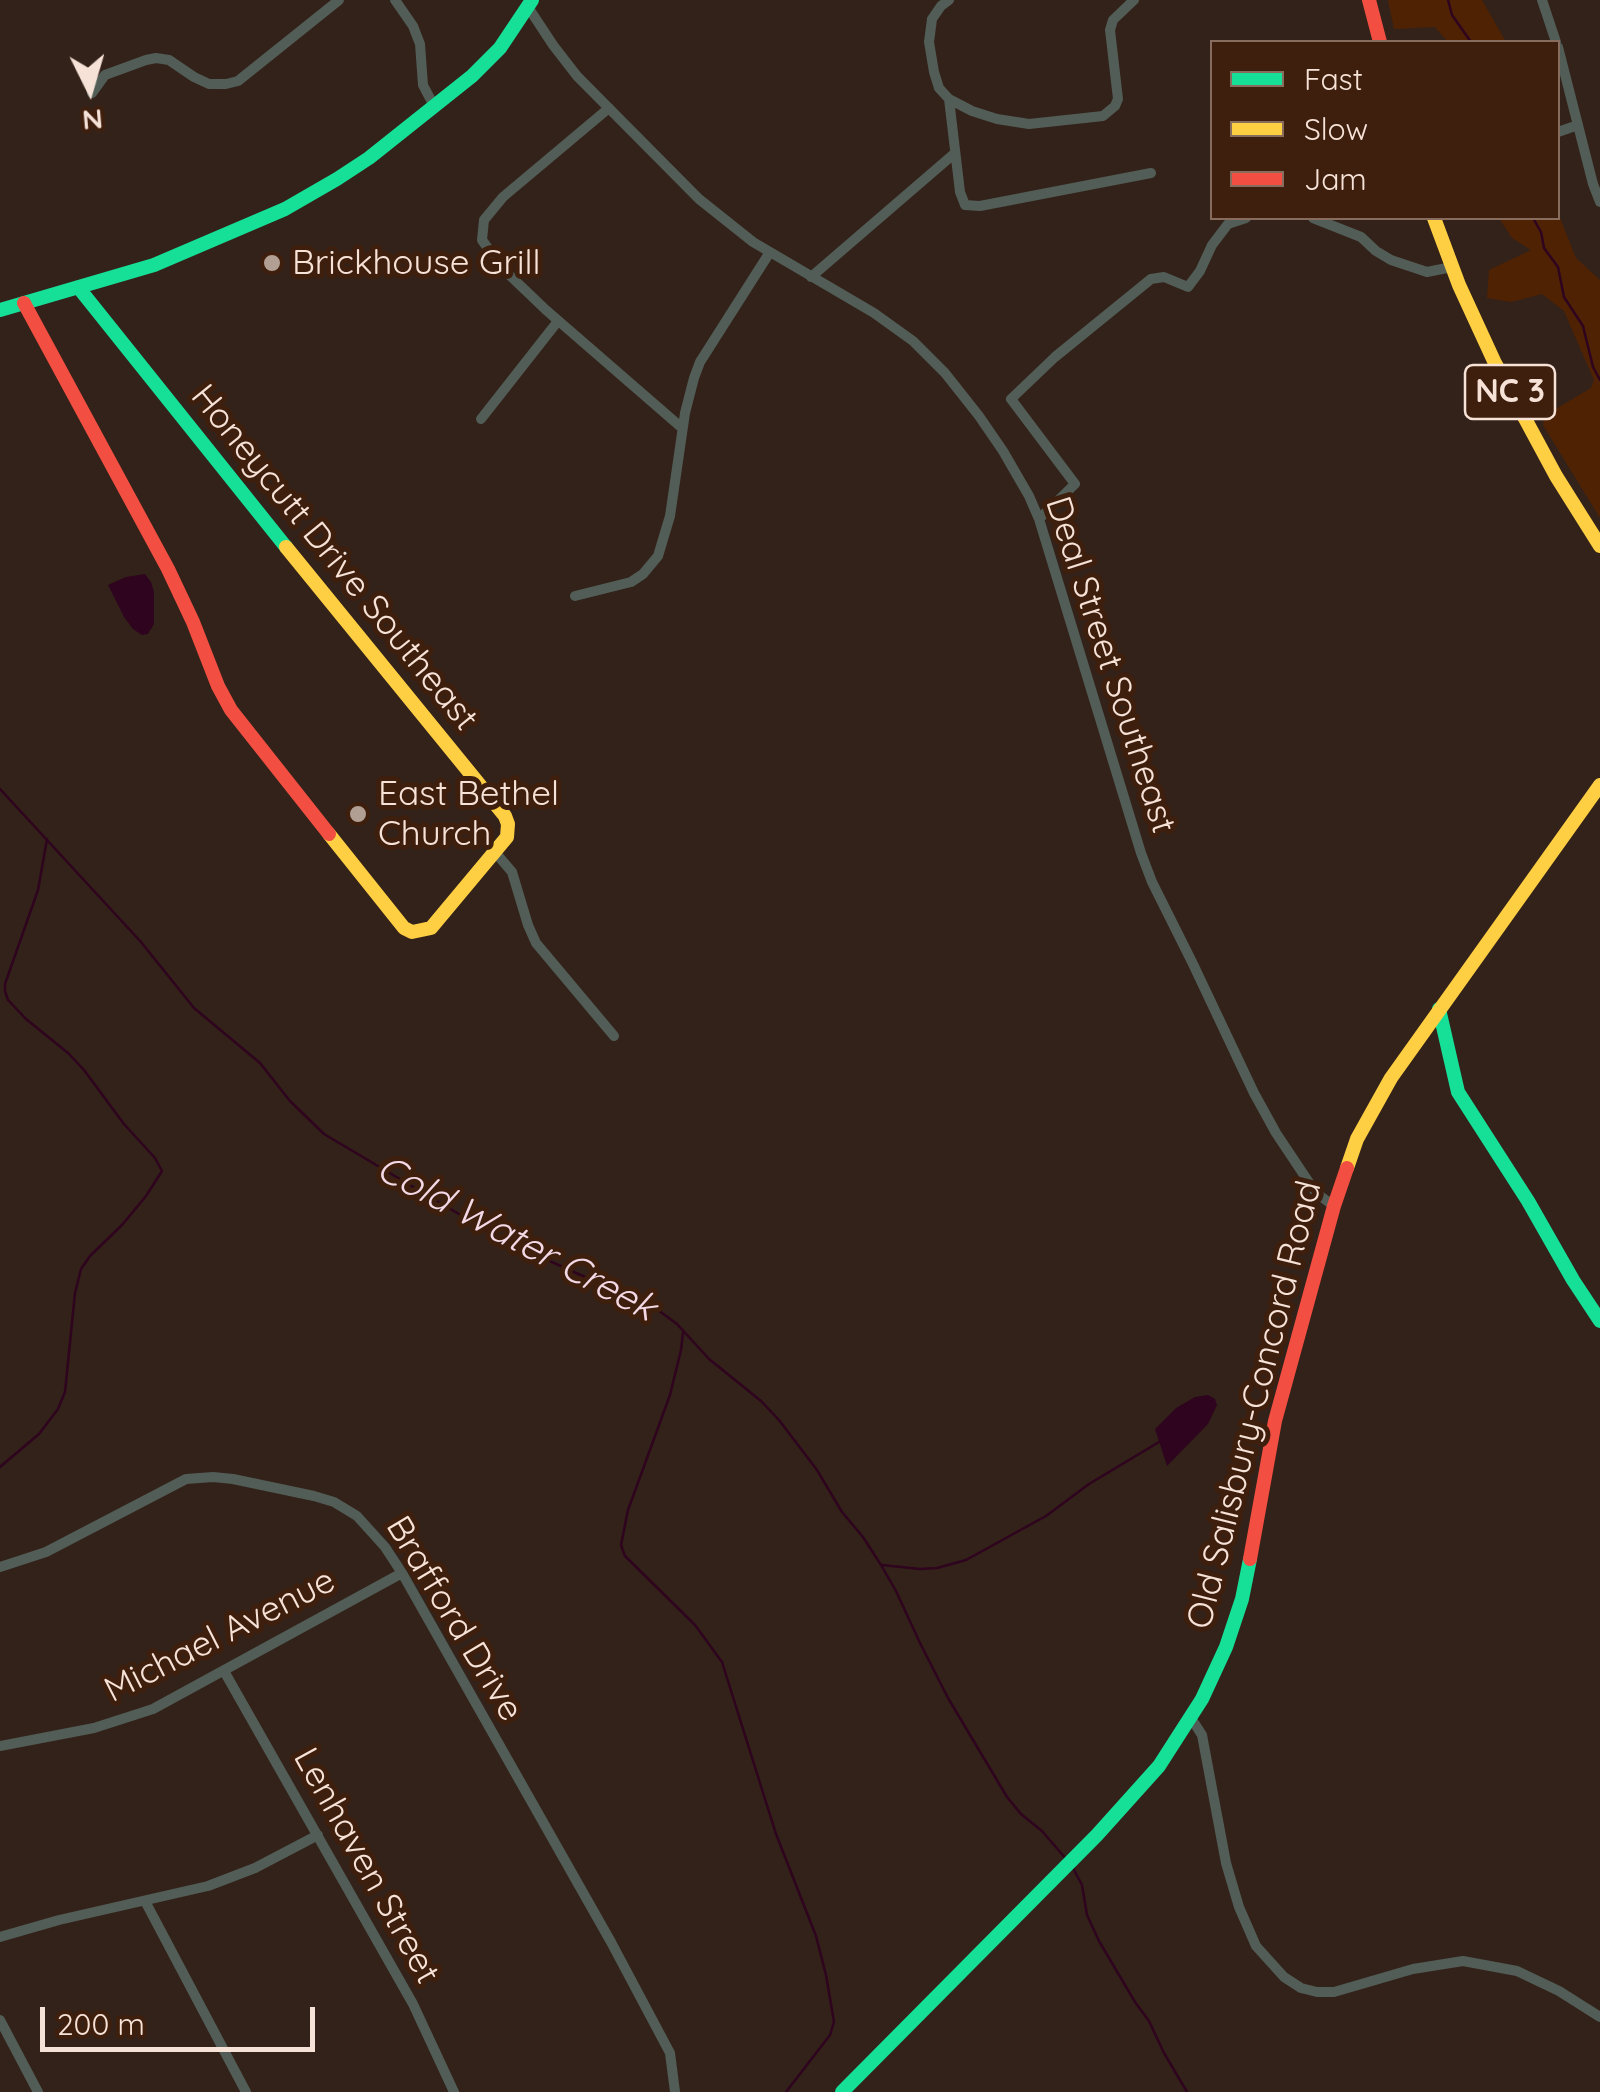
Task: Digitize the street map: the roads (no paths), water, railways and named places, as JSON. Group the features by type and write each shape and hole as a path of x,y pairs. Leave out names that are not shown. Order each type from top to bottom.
{"main road":[{"path":"1369,0 1379,40"},
{"path":"0,310 170,259 255,224 337,179 472,76 500,48 530,4"},
{"name":"NC 3","path":"1435,220 1494,361 1565,491 1600,546"},
{"name":"Honeycutt Drive Southeast","path":"78,288 500,810 509,830 495,852"},
{"path":"24,303 134,501 231,710 393,916 412,932 430,928 495,852"},
{"name":"Old Salisbury-Concord Road","path":"842,2092 1097,1836 1159,1765 1191,1718 1226,1647 1242,1599 1275,1421 1334,1206 1366,1120 1439,1009 1600,786"},
{"path":"1439,1009 1458,1092 1600,1321"}],"street":[{"path":"92,93 104,76 156,58 170,60 210,84 238,80 339,0"},
{"path":"395,0 420,44 423,85 434,106"},
{"path":"949,0 932,19 928,42 940,88 949,99 972,111 1029,124 1102,116 1115,106 1118,99 1110,30 1113,20 1134,0"},
{"path":"1542,0 1555,40"},
{"name":"Deal Street Southeast","path":"530,4 565,60 700,199 770,252 900,332 944,373 980,416 1039,519 1152,882 1269,1120 1316,1194 1334,1206"},
{"path":"1560,56 1600,202"},
{"path":"949,99 965,206 1152,173"},
{"path":"609,108 504,197 488,214 482,240 492,257 558,321 682,428"},
{"path":"1560,131 1578,125"},
{"path":"1584,146 1600,157"},
{"path":"810,277 956,153"},
{"path":"1039,519 1075,484 1011,398 1055,356 1151,280 1164,277 1188,287 1228,224 1240,220"},
{"path":"1318,220 1361,236 1390,260 1427,272 1452,267"},
{"path":"575,596 631,582 658,556 670,516 682,428 694,378 700,362 770,252"},
{"path":"481,419 558,321"},
{"path":"495,852 512,872 536,943 614,1036"},
{"name":"Brafford Drive","path":"0,1567 46,1552 178,1482 213,1477 334,1502 367,1525 402,1573 654,2023 670,2053 674,2092"},
{"name":"Michael Avenue","path":"0,1746 94,1728 153,1709 402,1573"},
{"name":"Lenhaven Street","path":"224,1670 413,2004 454,2092"},
{"path":"1191,1718 1202,1735 1218,1827 1239,1907 1256,1946 1284,1977 1301,1988 1334,1992 1414,1969 1463,1961 1534,1978 1600,2017"},
{"path":"0,1937 182,1893 238,1875 318,1835"},
{"path":"145,1901 246,2092"},
{"path":"0,2020 38,2092"}],"waterway":[{"path":"1448,0 1452,15 1470,40"},
{"path":"1534,220 1544,248 1558,267 1564,297 1583,326 1600,380"},
{"name":"Cold Water Creek","path":"0,789 141,942 194,1008 260,1063 290,1101 324,1134 501,1239 658,1310 761,1401 817,1470 881,1565 948,1698 1007,1797 1067,1860"},
{"path":"0,1467 39,1434 65,1392 81,1269 146,1196 162,1171 84,1070 8,1000 5,984 38,890 47,839"},
{"path":"683,1333 670,1395 628,1510 621,1545 625,1556 695,1625 722,1662 776,1834 816,1936 834,2022 830,2035 786,2092"},
{"path":"882,1565 937,1568 966,1560 1046,1516 1089,1484 1159,1442"},
{"name":"Cold Water Creek","path":"1072,1866 1099,1941 1187,2092"}],"place":[{"name":"Brickhouse Grill","path":"272,263"},
{"name":"East Bethel Church","path":"358,814"}]}
